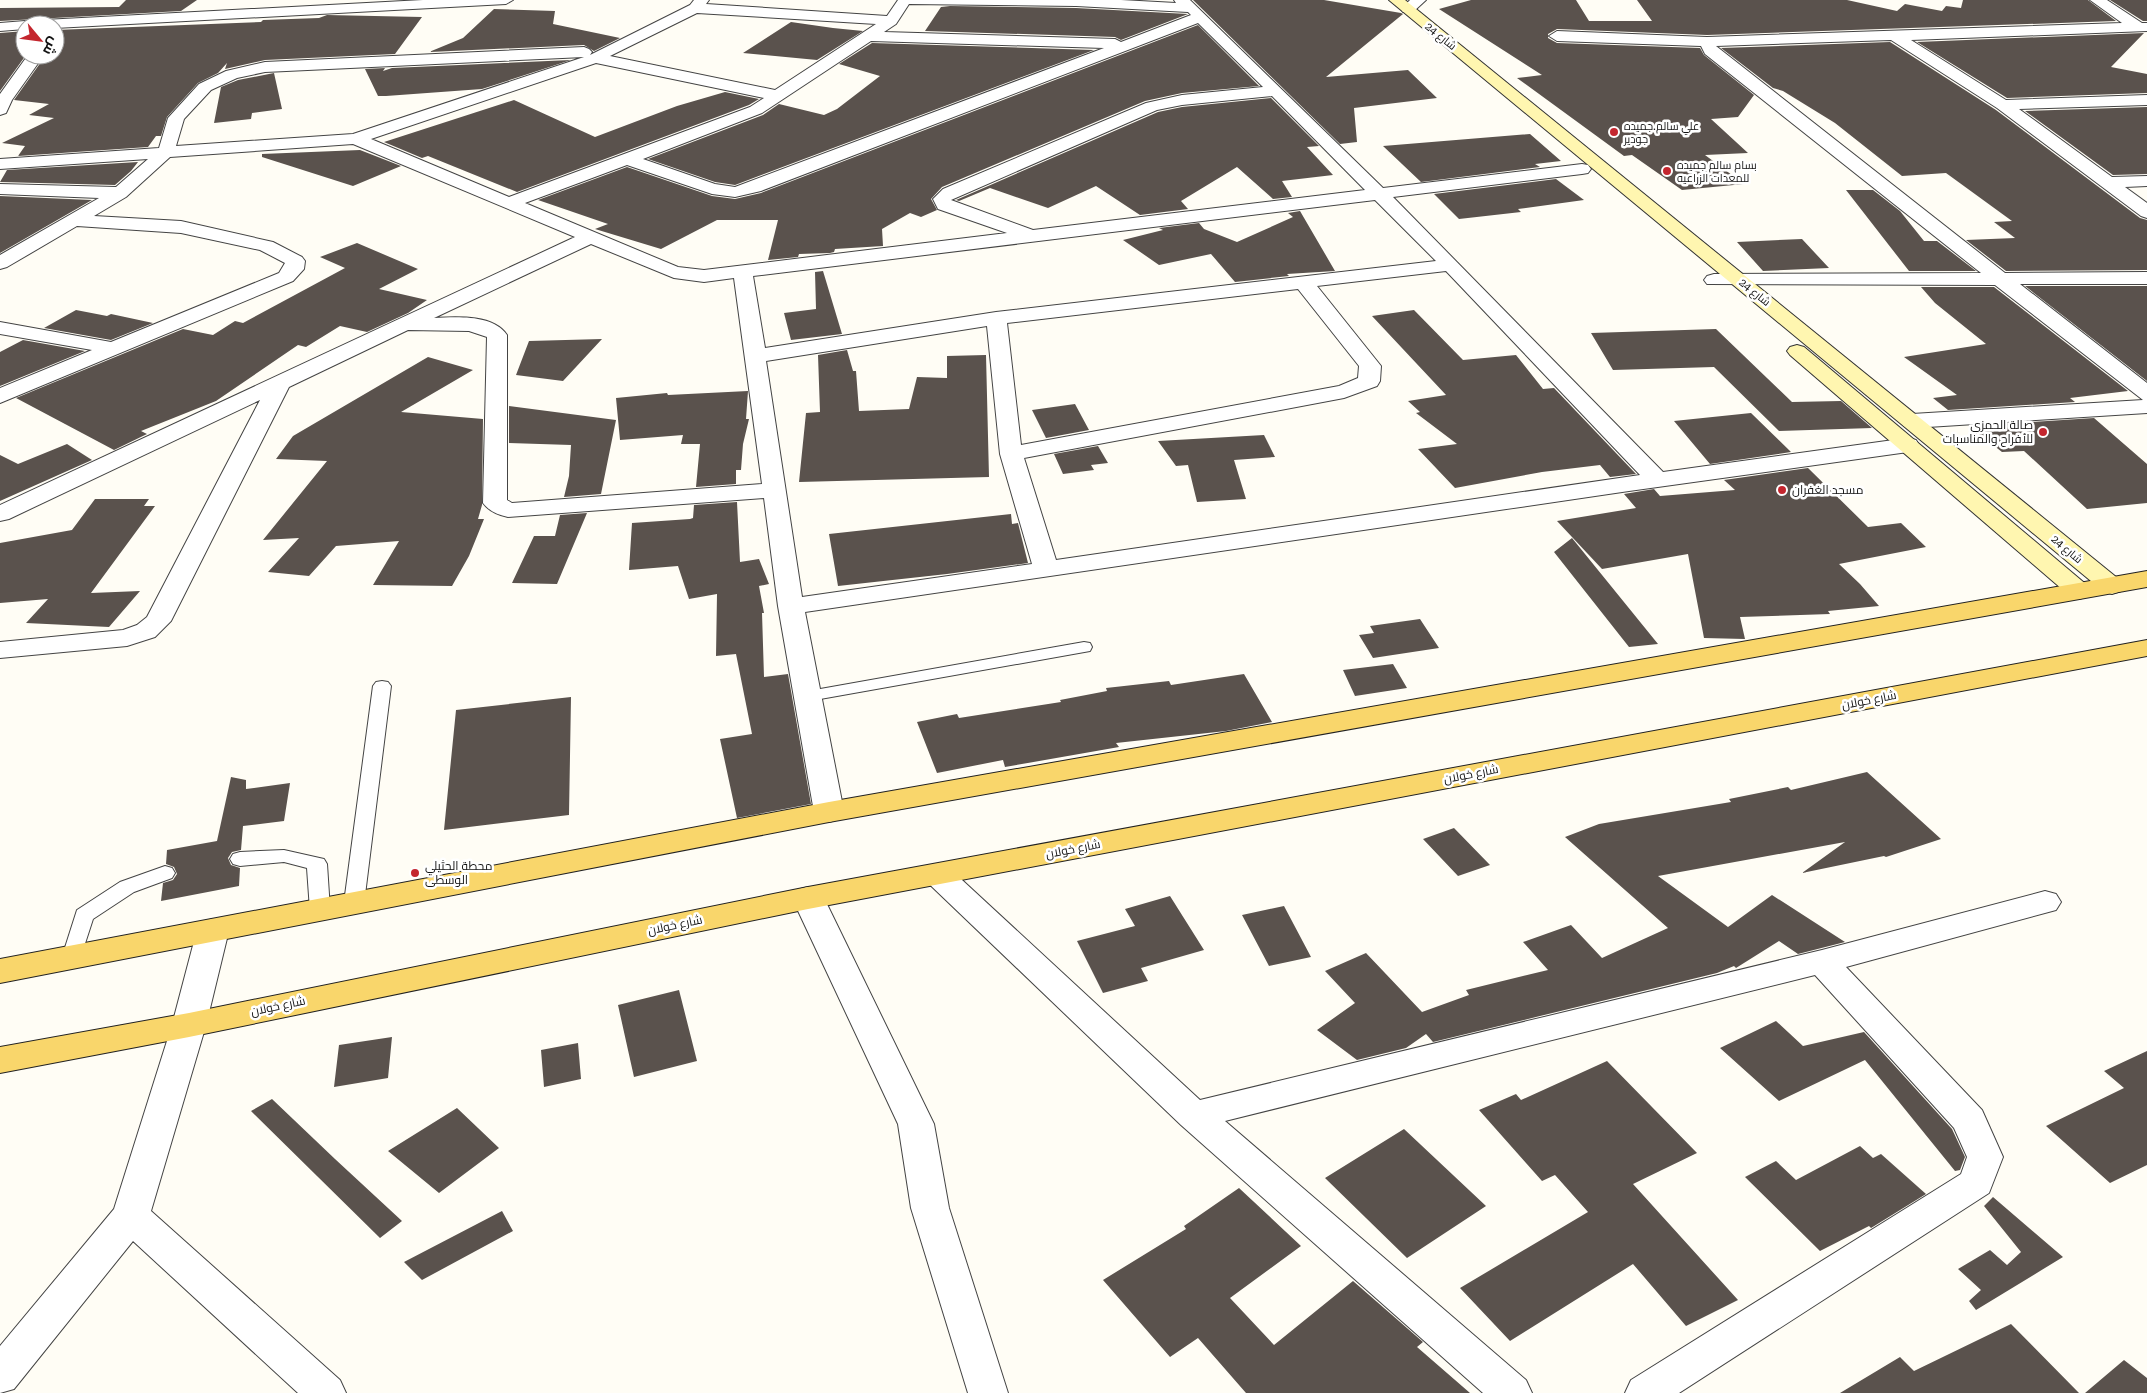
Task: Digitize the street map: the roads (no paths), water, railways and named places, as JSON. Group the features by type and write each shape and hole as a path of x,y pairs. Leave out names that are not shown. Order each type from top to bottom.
{"main road":[{"path":"0,971 829,812 2147,579"},
{"name":"شارع خولان","path":"0,1060 189,1024 808,898 2147,648"}],"street":[{"path":"66,23 399,3 506,0"},
{"path":"509,203 756,110 891,21 905,0 1076,2 1191,8 1450,265 1656,478"},
{"name":"شارع 24","path":"1378,0 1714,280 2079,591"},
{"path":"2097,0 2143,27"},
{"name":"شارع 24","path":"1408,3 1741,281 2112,586"},
{"path":"0,164 355,139 602,54 698,4 891,21"},
{"path":"627,159 712,189 735,192 755,187 1126,45 1191,8"},
{"path":"0,27 15,26"},
{"path":"1557,36 1675,39 1707,42 2143,27"},
{"path":"1893,35 2003,105 2147,212"},
{"path":"869,36 1126,45"},
{"path":"1707,42 1710,51 2147,394"},
{"path":"0,263 120,193 166,152 176,118 205,87 232,74 265,67 602,54 778,96"},
{"path":"0,110 4,100 29,65"},
{"path":"1031,236 944,205 942,199 948,193 1152,106 1182,100 1273,91"},
{"path":"2003,105 2147,100"},
{"path":"355,139 674,272 704,276 1582,169"},
{"path":"2108,183 2147,181"},
{"path":"0,189 120,193"},
{"path":"0,396 286,277 294,269 295,262 266,246 181,227 73,220"},
{"path":"0,514 591,238"},
{"path":"755,356 996,318 1450,265"},
{"path":"744,271 791,606 829,812"},
{"path":"1714,280 2147,278"},
{"path":"1011,454 1344,391 1369,381 1370,366 1304,283"},
{"path":"996,318 1011,454 1046,570"},
{"path":"404,325 476,325 491,328 498,335 495,503 508,510 774,490"},
{"path":"0,328 94,344 110,349"},
{"path":"0,650 127,638 146,631 158,620 280,383"},
{"path":"1912,421 2147,406"},
{"path":"791,606 1046,570 1656,478 1908,445"},
{"path":"937,874 1194,1115 1512,1393"},
{"path":"808,898 916,1124 930,1208 988,1393"},
{"path":"1194,1115 1822,962 2045,902"},
{"path":"0,1376 131,1216 189,1024 213,930"},
{"path":"1645,1393 1976,1183 1985,1157 1969,1120 1822,962"},
{"path":"131,1216 326,1393"}],"lane":[{"path":"808,696 1084,647"},
{"path":"354,903 382,686"},
{"path":"240,859 284,856 317,864 320,910"},
{"path":"72,957 84,915 127,887 165,873"}],"place":[{"name":"علي سالم.جميده جودير","path":"1614,132"},
{"name":"بسام سالم جميده للمعدات الزراعيه","path":"1667,171"},
{"name":"صالة الحمزي للأفراح والمناسبات","path":"2043,432"},
{"name":"مسجد الغفران","path":"1782,490"},
{"name":"محطة الحثيلي الوسطى","path":"415,873"}]}
